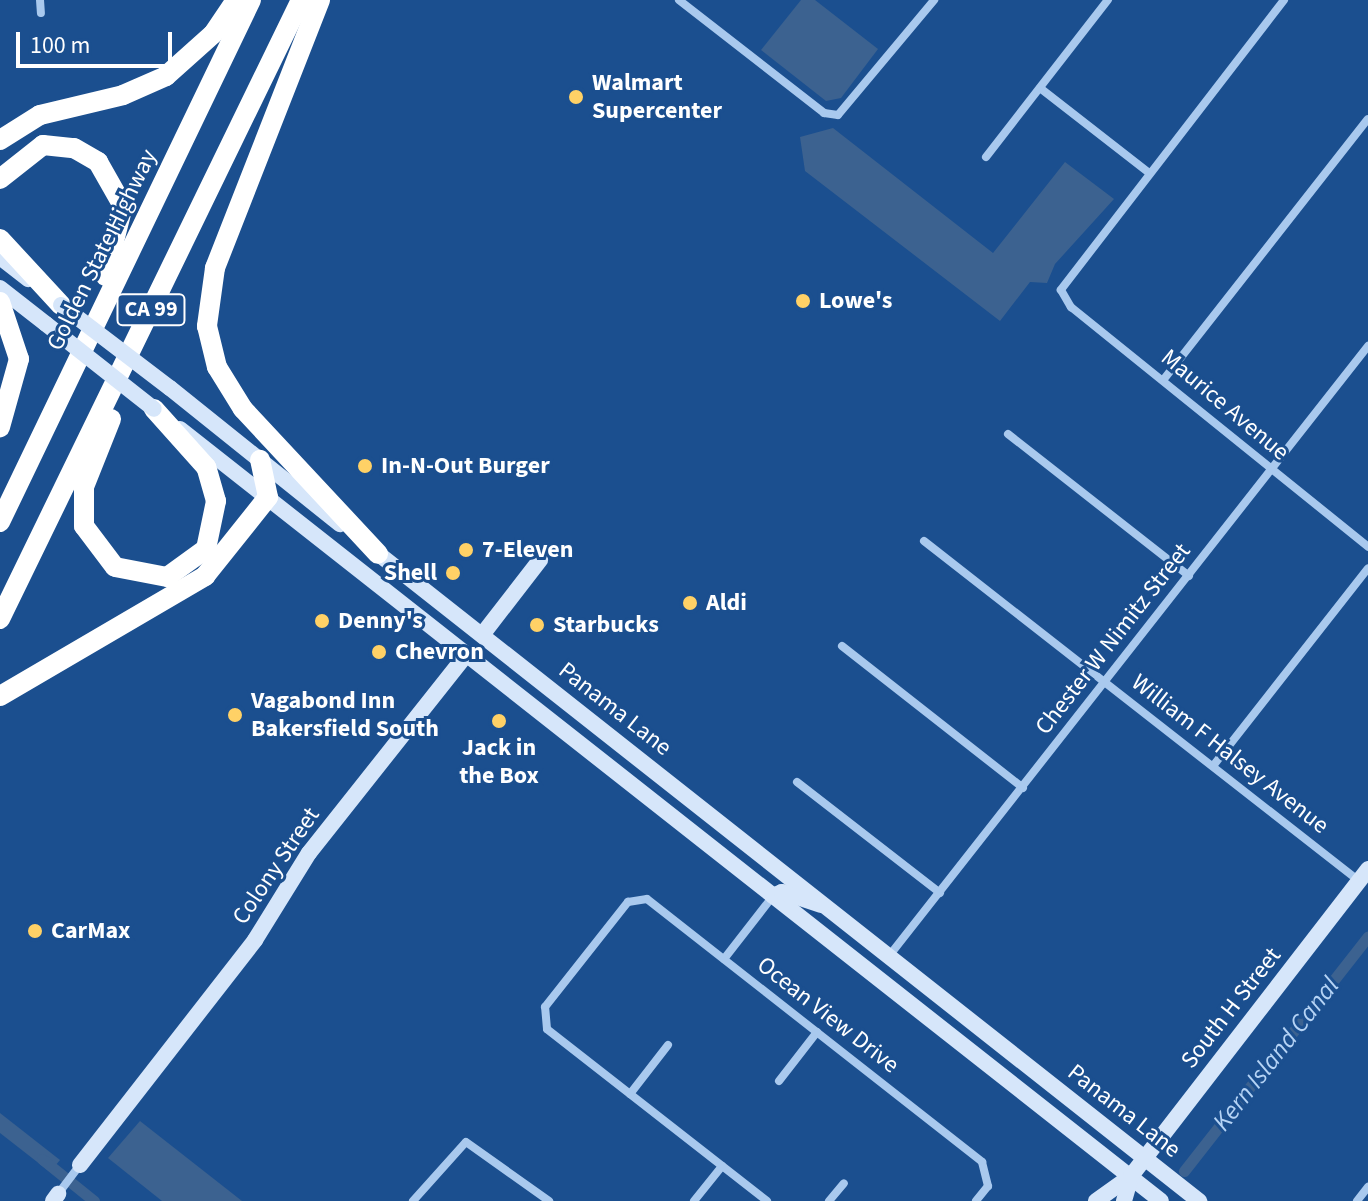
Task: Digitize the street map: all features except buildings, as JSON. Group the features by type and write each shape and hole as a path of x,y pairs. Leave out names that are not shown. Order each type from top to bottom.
{"highway":[{"path":"0,140 52,110 123,95 166,76 213,34 236,0"},
{"name":"Golden State Highway","path":"0,522 251,0"},
{"name":"CA 99","path":"0,619 301,0"},
{"path":"320,0 215,268 207,326 217,367 243,409 378,554"},
{"path":"0,179 43,145 74,148 108,172 123,206 117,246 30,461"},
{"path":"0,239 61,305"},
{"path":"154,409 206,467 216,501 206,549 179,573 152,578 115,567 96,550 82,499 183,244"},
{"path":"0,302 19,359 0,427"},
{"path":"0,696 190,589 268,497 260,460"}],"main road":[{"name":"Panama Lane","path":"0,257 1199,1201"},
{"name":"Panama Lane","path":"0,288 1161,1201"},
{"name":"Colony Street","path":"482,635 540,560"},
{"name":"Colony Street","path":"80,1165 249,949 309,853 466,655"},
{"path":"546,718 577,728 622,762 638,758"},
{"name":"South H Street","path":"1096,1201 1131,1176 1364,875"},
{"path":"773,896 782,892 822,905"},
{"path":"836,946 876,960 889,956"},
{"name":"South H Street","path":"1124,1201 1131,1176"}],"street":[{"path":"40,0 41,13"},
{"path":"679,0 824,113 838,115 933,0"},
{"path":"986,157 1108,0"},
{"path":"1040,88 1148,172 1284,0"},
{"path":"1164,379 1368,119"},
{"name":"Maurice Avenue","path":"1148,172 1061,290 1071,307 1164,379 1271,471 1368,547"},
{"name":"Chester W Nimitz Street","path":"889,956 1368,346"},
{"path":"1008,434 1189,576"},
{"name":"William F Halsey Avenue","path":"924,541 1213,766 1364,875"},
{"path":"1213,766 1368,568"},
{"name":"Colony Street","path":"466,655 482,635"},
{"path":"842,646 1023,788"},
{"path":"797,782 940,893"},
{"path":"724,959 773,896"},
{"name":"Ocean View Drive","path":"630,1094 543,1019 637,898 724,959 988,1173 976,1201"},
{"path":"779,1081 817,1032"},
{"path":"668,1045 630,1094 767,1201"},
{"path":"413,1201 466,1142 549,1201"},
{"name":"Colony Street","path":"55,1197 80,1165"},
{"path":"694,1201 722,1166"},
{"path":"829,1201 844,1183"},
{"path":"1357,1201 1368,1187"}],"water":[{"path":"801,0 815,0 878,49 841,98 826,101 761,50"},
{"path":"833,128 993,253 1065,162 1114,199 1055,264 1047,283 1030,282 1000,321 805,171 800,137"},
{"path":"0,1113 60,1160 50,1172 0,1133"},
{"path":"140,1121 242,1201 162,1201 108,1158"}],"waterway":[{"name":"Kern Island Canal","path":"1184,1171 1368,936"},
{"path":"42,1159 94,1201"}],"place":[{"name":"Walmart Supercenter","path":"576,97"},
{"name":"Lowe's","path":"803,301"},
{"name":"In-N-Out Burger","path":"365,466"},
{"name":"7-Eleven","path":"466,550"},
{"name":"Shell","path":"453,573"},
{"name":"Aldi","path":"690,603"},
{"name":"Denny's","path":"322,621"},
{"name":"Starbucks","path":"537,625"},
{"name":"Chevron","path":"379,652"},
{"name":"Vagabond Inn Bakersfield South","path":"235,715"},
{"name":"Jack in the Box","path":"499,721"},
{"name":"CarMax","path":"35,931"}]}
